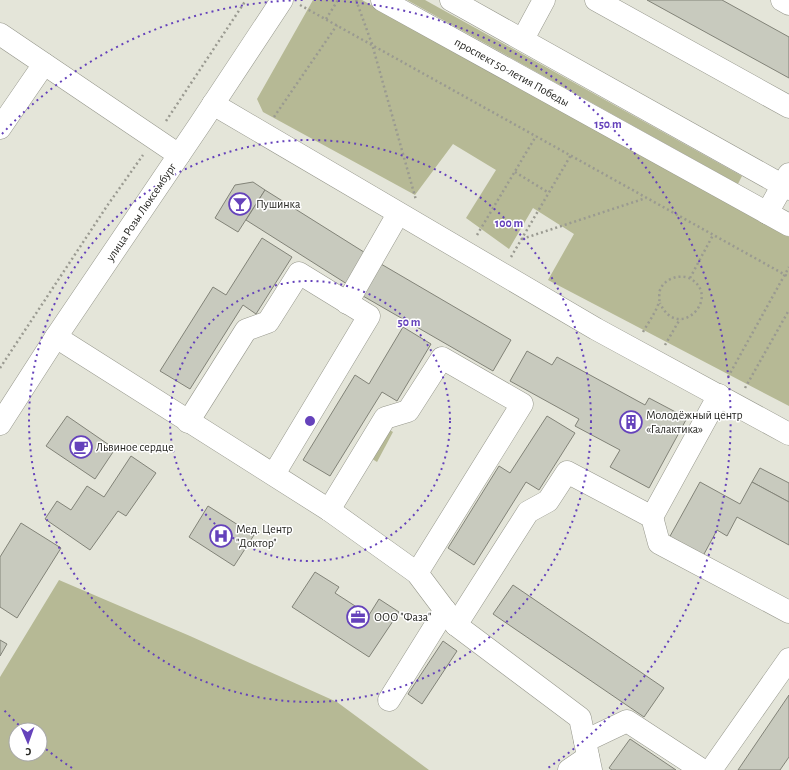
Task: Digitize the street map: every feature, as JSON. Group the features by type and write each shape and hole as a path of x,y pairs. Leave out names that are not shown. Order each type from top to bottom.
{"main road":[{"name":"проспект 50-летия Победы","path":"382,0 789,225"},
{"path":"451,0 787,183 767,213"},
{"path":"523,39 544,0"},
{"path":"596,0 789,107"},
{"path":"782,0 789,4"},
{"name":"улица Розы Люксембург","path":"0,424 56,336 214,104 290,2"},
{"path":"0,34 179,155"},
{"path":"1,125 44,64"},
{"path":"214,104 398,214 596,329 789,434"},
{"path":"347,303 398,214"},
{"path":"188,422 246,330 268,322 299,273 369,316 274,474"},
{"path":"56,336 188,422 274,474 329,510 417,573 450,617 580,718 588,756"},
{"path":"329,510 385,418 408,411 442,358 522,404 417,573"},
{"path":"652,517 727,400"},
{"path":"389,700 528,512 548,501 566,472 652,517 659,543 789,612"},
{"path":"710,770 789,659"},
{"path":"570,770 627,721 702,770"}],"path":[{"path":"0,368 246,0"},
{"path":"326,19 338,0"},
{"path":"356,0 372,44 425,229"},
{"path":"290,2 326,19 372,44 789,277"},
{"path":"263,134 337,25"},
{"path":"466,254 536,136"},
{"path":"501,274 571,156"},
{"path":"515,172 549,193"},
{"path":"522,239 647,198"},
{"path":"690,278 713,234"},
{"path":"727,400 789,267"},
{"path":"683,276 690,278 700,289 702,296 698,310 693,315 680,319 667,315 660,303 659,297 664,284 675,277 683,276"},
{"path":"633,349 660,303"},
{"path":"727,400 789,310"},
{"path":"655,361 680,319"}],"green space":[{"path":"313,0 362,0 789,237 789,406 548,280 574,234 533,208 509,249 466,218 496,170 453,144 415,195 263,112 257,99"},
{"path":"407,0 425,0 742,176 738,184"},
{"path":"373,420 393,432 377,462 355,448"},
{"path":"59,580 190,636 337,702 429,770 0,770 0,677"}],"building":[{"path":"647,0 722,0 789,37 789,78"},
{"name":"Пушинка","path":"253,182 265,190 238,232 215,218 235,185"},
{"path":"265,190 367,254 347,284 246,220"},
{"path":"262,238 292,257 256,314 243,305 190,389 160,371 213,287 226,295"},
{"path":"381,264 511,340 493,371 363,296"},
{"path":"403,327 431,344 397,401 382,392 330,476 303,460 355,375 369,384"},
{"name":"Молодёжный центр «Галактика»","path":"527,351 552,365 557,357 645,405 649,398 687,418 649,488 610,467 620,450 575,426 579,419 510,381"},
{"name":"Львиное сердце","path":"67,416 115,449 95,479 46,446"},
{"path":"547,416 575,433 539,490 526,482 474,565 448,548 499,466 510,473"},
{"path":"131,456 156,473 126,516 118,511 90,550 45,519 57,501 71,510 87,486 104,497"},
{"path":"760,468 789,483 789,502 752,482"},
{"path":"700,482 740,504 752,482 789,502 789,545 737,517 727,536 717,530 703,556 669,538"},
{"name":"Мед. Центр \"Доктор\"","path":"208,506 254,535 234,566 189,537"},
{"path":"21,523 61,548 17,618 0,607 0,557"},
{"path":"315,572 339,587 335,593 369,615 379,599 399,612 369,657 292,607"},
{"path":"513,585 664,688 644,717 493,614"},
{"path":"0,640 7,644 0,656"},
{"path":"443,641 457,651 422,704 408,694"},
{"path":"789,695 789,757 780,770 738,770"},
{"path":"630,739 676,770 612,770 609,768"}],"place":[{"name":"Пушинка","path":"240,204"},
{"name":"Молодёжный центр «Галактика»","path":"631,422"},
{"name":"Львиное сердце","path":"81,447"},
{"name":"Мед. Центр \"Доктор\"","path":"221,536"},
{"name":"ООО \"Фаза\"","path":"358,617"}]}
